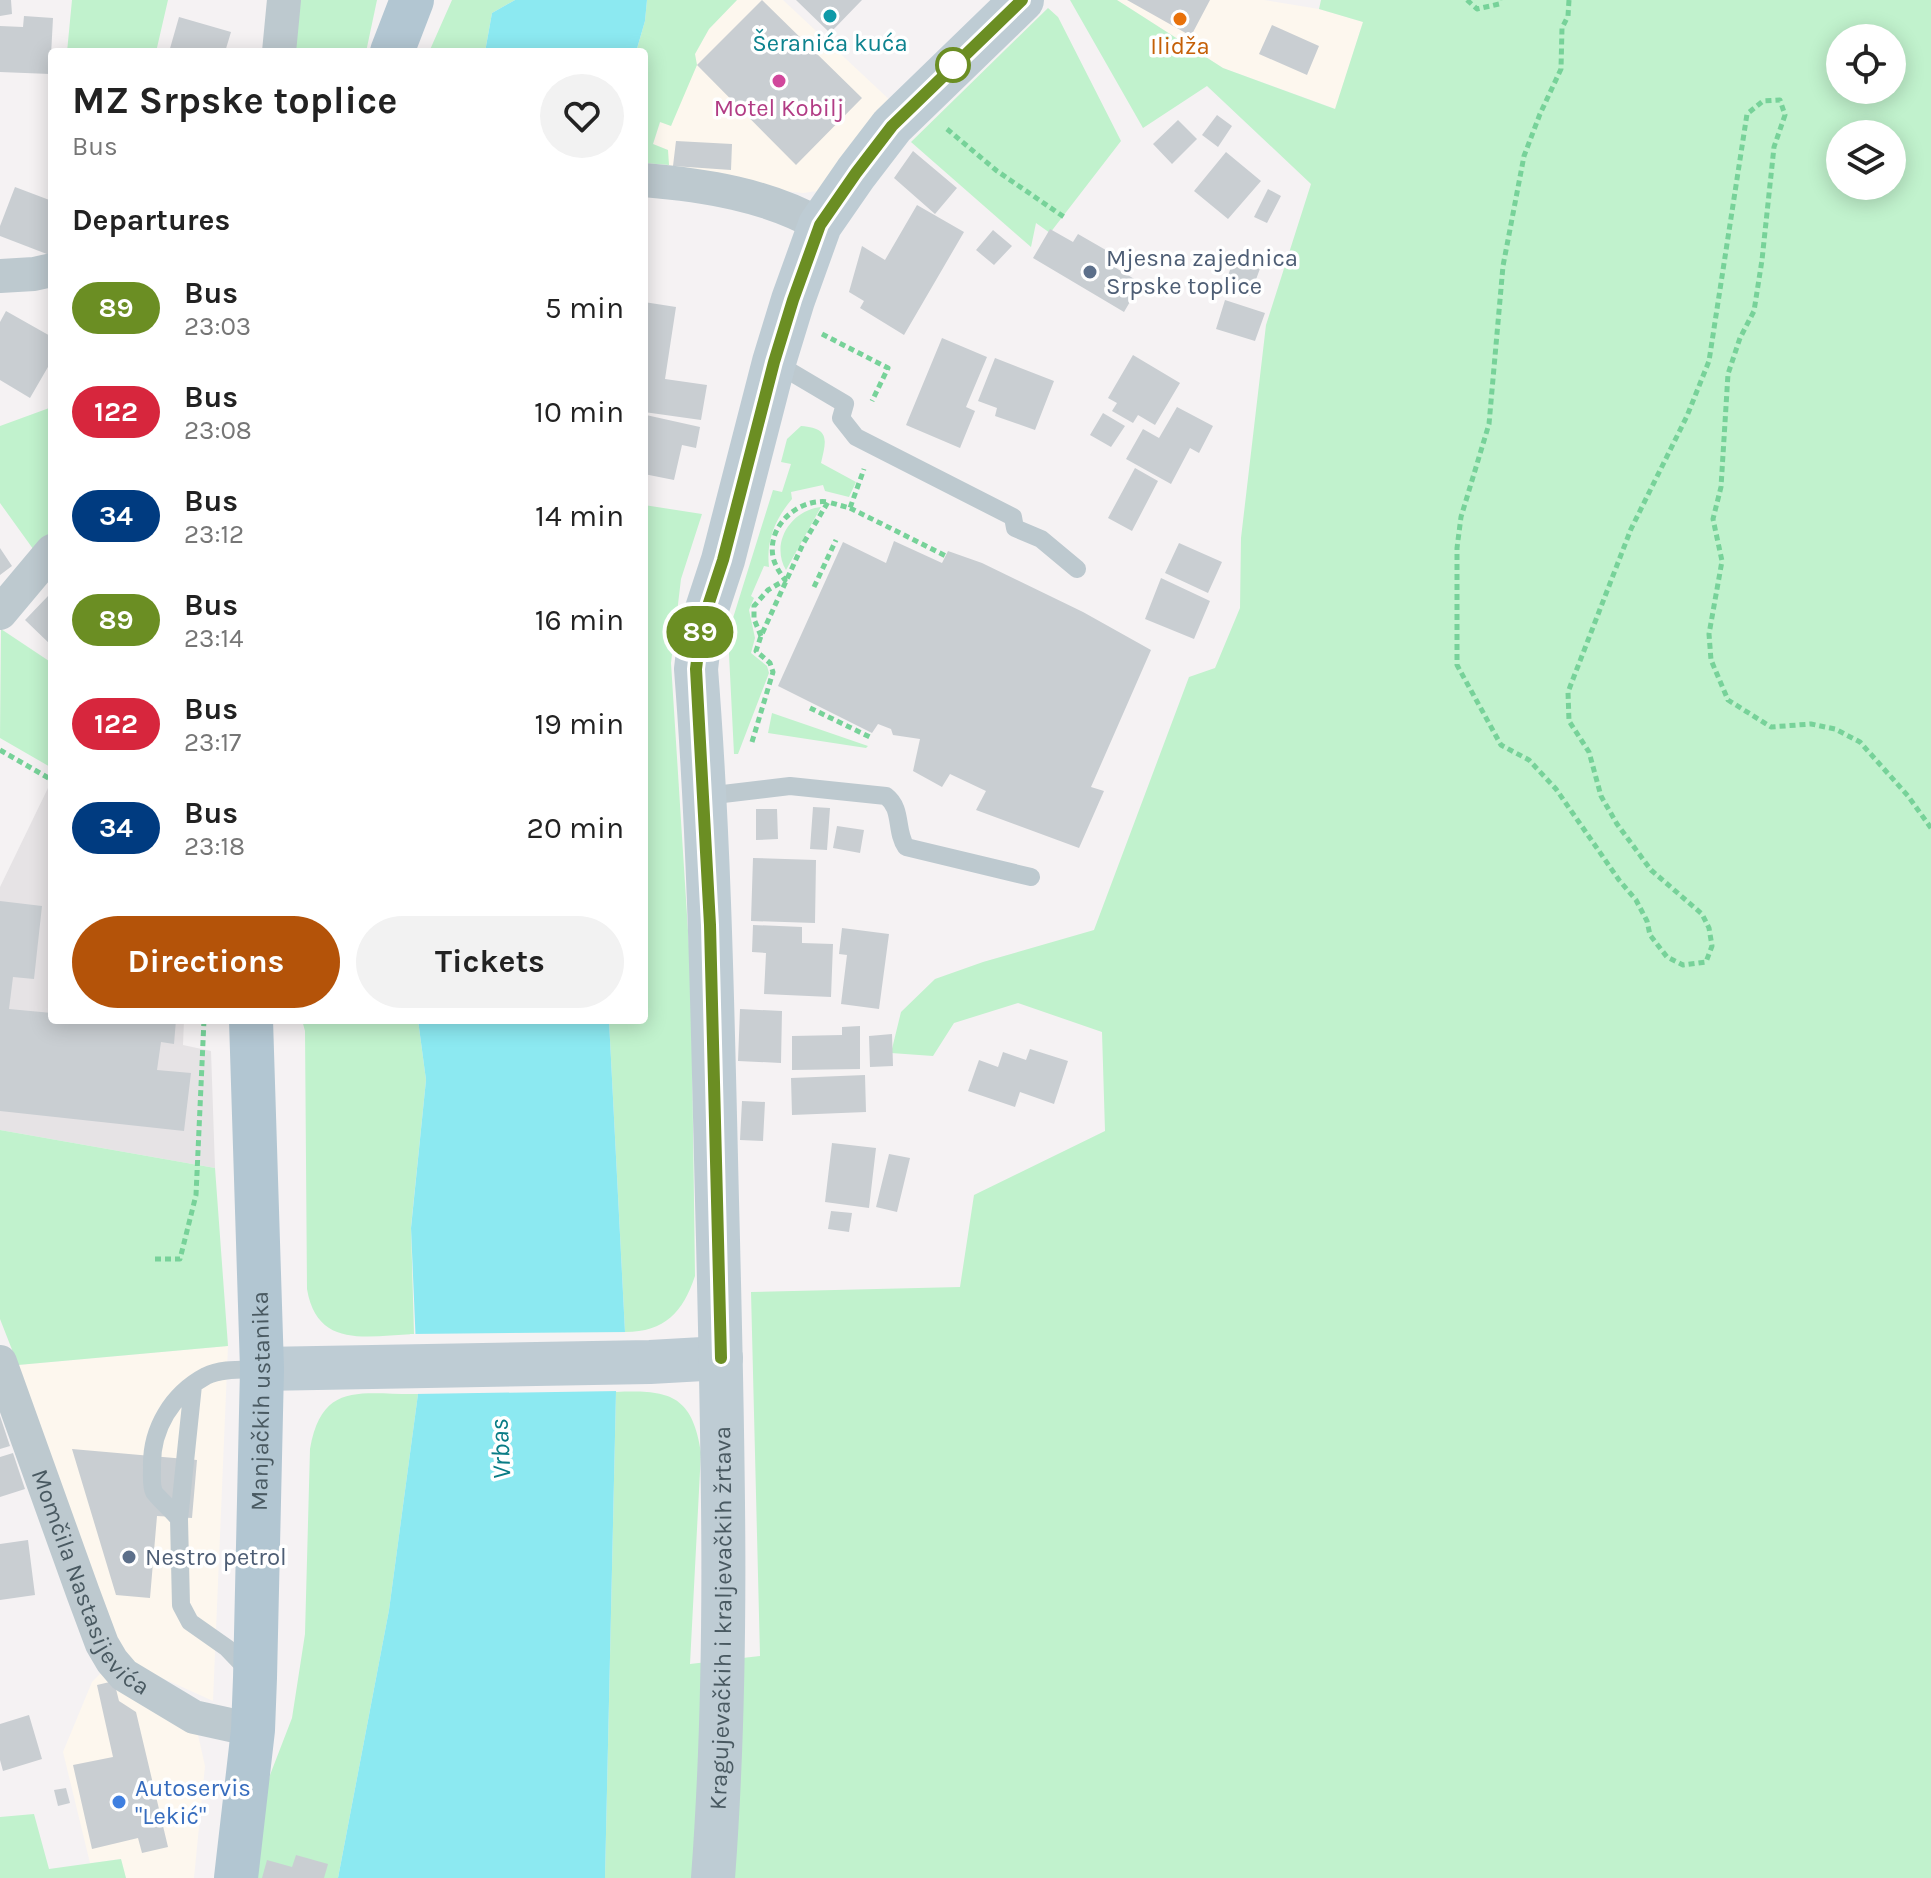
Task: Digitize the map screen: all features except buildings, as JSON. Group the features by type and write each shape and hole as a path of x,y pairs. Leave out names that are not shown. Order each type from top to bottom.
{"main road":[{"path":"394,48 412,0"},
{"name":"Manjačkih ustanika","path":"236,1878 253,1730 262,1369 251,1024"}],"street":[{"path":"279,48 284,0"},
{"name":"Kragujevačkih i kraljevačkih žrtava","path":"713,1878 719,1795 724,1567 710,925 696,669 701,627 723,560 774,362 820,225 892,126 1022,0"},
{"path":"656,181 720,190 770,203 799,213 820,225"},
{"path":"0,276 48,271"},
{"path":"0,613 48,556"},
{"path":"262,1369 721,1358"},
{"name":"Momčila Nastasijevića","path":"0,1362 102,1644 112,1661 124,1675 194,1717 253,1730"}],"lane":[{"path":"774,362 845,404 841,412 844,425 856,437 1013,517 1015,528 1041,539 1077,569"},
{"path":"703,780 715,793 723,794 790,786 886,796 897,809 900,834 906,847 1031,877"},
{"path":"179,1519 154,1492 152,1455 164,1414 193,1385 207,1376 220,1371 262,1369"},
{"path":"193,1385 179,1519 181,1605 190,1622 227,1648 255,1678"}],"path":[{"path":"1467,0 1477,9 1499,4 1500,0"},
{"path":"1569,0 1568,16 1562,28 1561,69 1524,156 1503,266 1489,424 1461,517 1457,548 1457,665 1501,745 1529,760 1556,789 1636,900 1647,921 1650,935 1667,957 1683,965 1706,962 1712,946 1709,928 1702,914 1651,870 1617,824 1601,796 1589,752 1569,721 1568,692 1631,529 1687,416 1709,361 1747,114 1763,101 1780,100 1785,115 1774,147 1758,290 1754,311 1740,338 1728,374 1721,487 1713,519 1722,561 1709,634 1711,660 1728,700 1771,727 1811,724 1835,729 1860,742 1908,796 1931,828"},
{"path":"943,126 997,171 1064,217"},
{"path":"812,329 888,368 870,406"},
{"path":"850,508 872,447"},
{"path":"752,742 773,672 770,663 756,651 785,580 828,502"},
{"path":"785,580 772,551 785,519 792,510 808,503 828,502 850,508 946,556"},
{"path":"814,587 836,540"},
{"path":"761,636 754,619 754,606 768,590 785,580"},
{"path":"810,708 872,738"},
{"path":"0,750 48,778"},
{"path":"155,1259 180,1259 196,1195 204,1024"}],"shaded area":[{"path":"737,0 783,0 894,104 825,190 803,193 668,178 668,150 653,144 661,121 671,126 695,54 709,29"},
{"path":"1117,0 1264,0 1319,9 1363,22 1336,109 1223,68"},
{"path":"48,788 48,1024 184,1024 183,1045 211,1051 215,1168 0,1130 0,887"},
{"path":"228,1346 213,1701 140,1668 124,1657 18,1365"},
{"path":"110,1671 197,1730 205,1766 194,1878 126,1878 121,1859 90,1863 63,1752 92,1682 100,1674"}],"green space":[{"path":"72,0 168,0 157,48 67,48"},
{"path":"296,0 377,0 367,48 290,48"},
{"path":"452,0 515,0 492,13 486,48 431,48"},
{"path":"647,0 737,0 709,29 695,54 697,65 671,126 660,122 653,144 668,150 669,165 648,163 648,48 637,48"},
{"path":"1070,0 1117,0 1223,68 1335,109 1363,22 1319,9 1321,0 1931,0 1931,1878 605,1878 616,1392 650,1392 675,1400 684,1407 697,1433 701,1452 690,1664 760,1656 751,1292 960,1287 974,1195 1105,1131 1102,1032 1018,1003 954,1023 933,1056 891,1053 901,1012 935,979 1094,930 1189,677 1215,668 1240,608 1241,538 1266,325 1311,184 1207,86 1143,128"},
{"path":"1048,8 1058,17 1121,141 1050,233 1036,223 1031,247 911,142"},
{"path":"48,408 48,539 36,553 0,503 0,426"},
{"path":"801,426 822,433 825,442 821,463 856,482 849,497 825,491 823,485 791,492 792,499 776,522 770,539 769,567 764,566 751,596 754,598 749,610 755,638 751,653 767,666 769,673 738,754 734,754 728,634 773,490 782,492 791,464 781,462 787,439"},
{"path":"648,506 702,514 681,579 671,663 691,978 695,1276 685,1300 670,1318 651,1328 625,1332 609,1024 648,1024"},
{"path":"821,507 786,570 780,549 786,530 801,514"},
{"path":"1,629 48,660 48,766 0,738"},
{"path":"772,713 868,746 768,733"},
{"path":"303,1024 419,1024 426,1080 411,1227 414,1334 347,1335 321,1322 313,1308 307,1289"},
{"path":"0,1130 215,1168 228,1346 18,1365 0,1319"},
{"path":"418,1394 389,1610 338,1878 253,1878 259,1818 270,1775 292,1718 305,1634 310,1449 316,1427 324,1411 348,1396"},
{"path":"34,1814 49,1869 121,1859 126,1878 0,1878 0,1817"}],"water":[{"path":"515,0 647,0 637,48 486,48 492,13"},
{"name":"Vrbas","path":"419,1024 609,1024 625,1332 616,1392 605,1878 338,1878 389,1610 418,1394 411,1228 426,1080"}],"pier":[{"path":"629,1332 620,1391 414,1394 410,1334"}],"bus line":[{"name":"89","path":"721,1358 710,925 696,669 701,627 723,560 780,341 820,225 892,126 1022,0"}],"place":[{"name":"Šeranića kuća","path":"830,16"},
{"name":"Ilidža","path":"1180,19"},
{"name":"Motel Kobilj","path":"779,81"},
{"name":"Mjesna zajednica Srpske toplice","path":"1090,272"},
{"name":"Nestro petrol","path":"129,1557"},
{"name":"Autoservis \"Lekić\"","path":"119,1802"}]}
